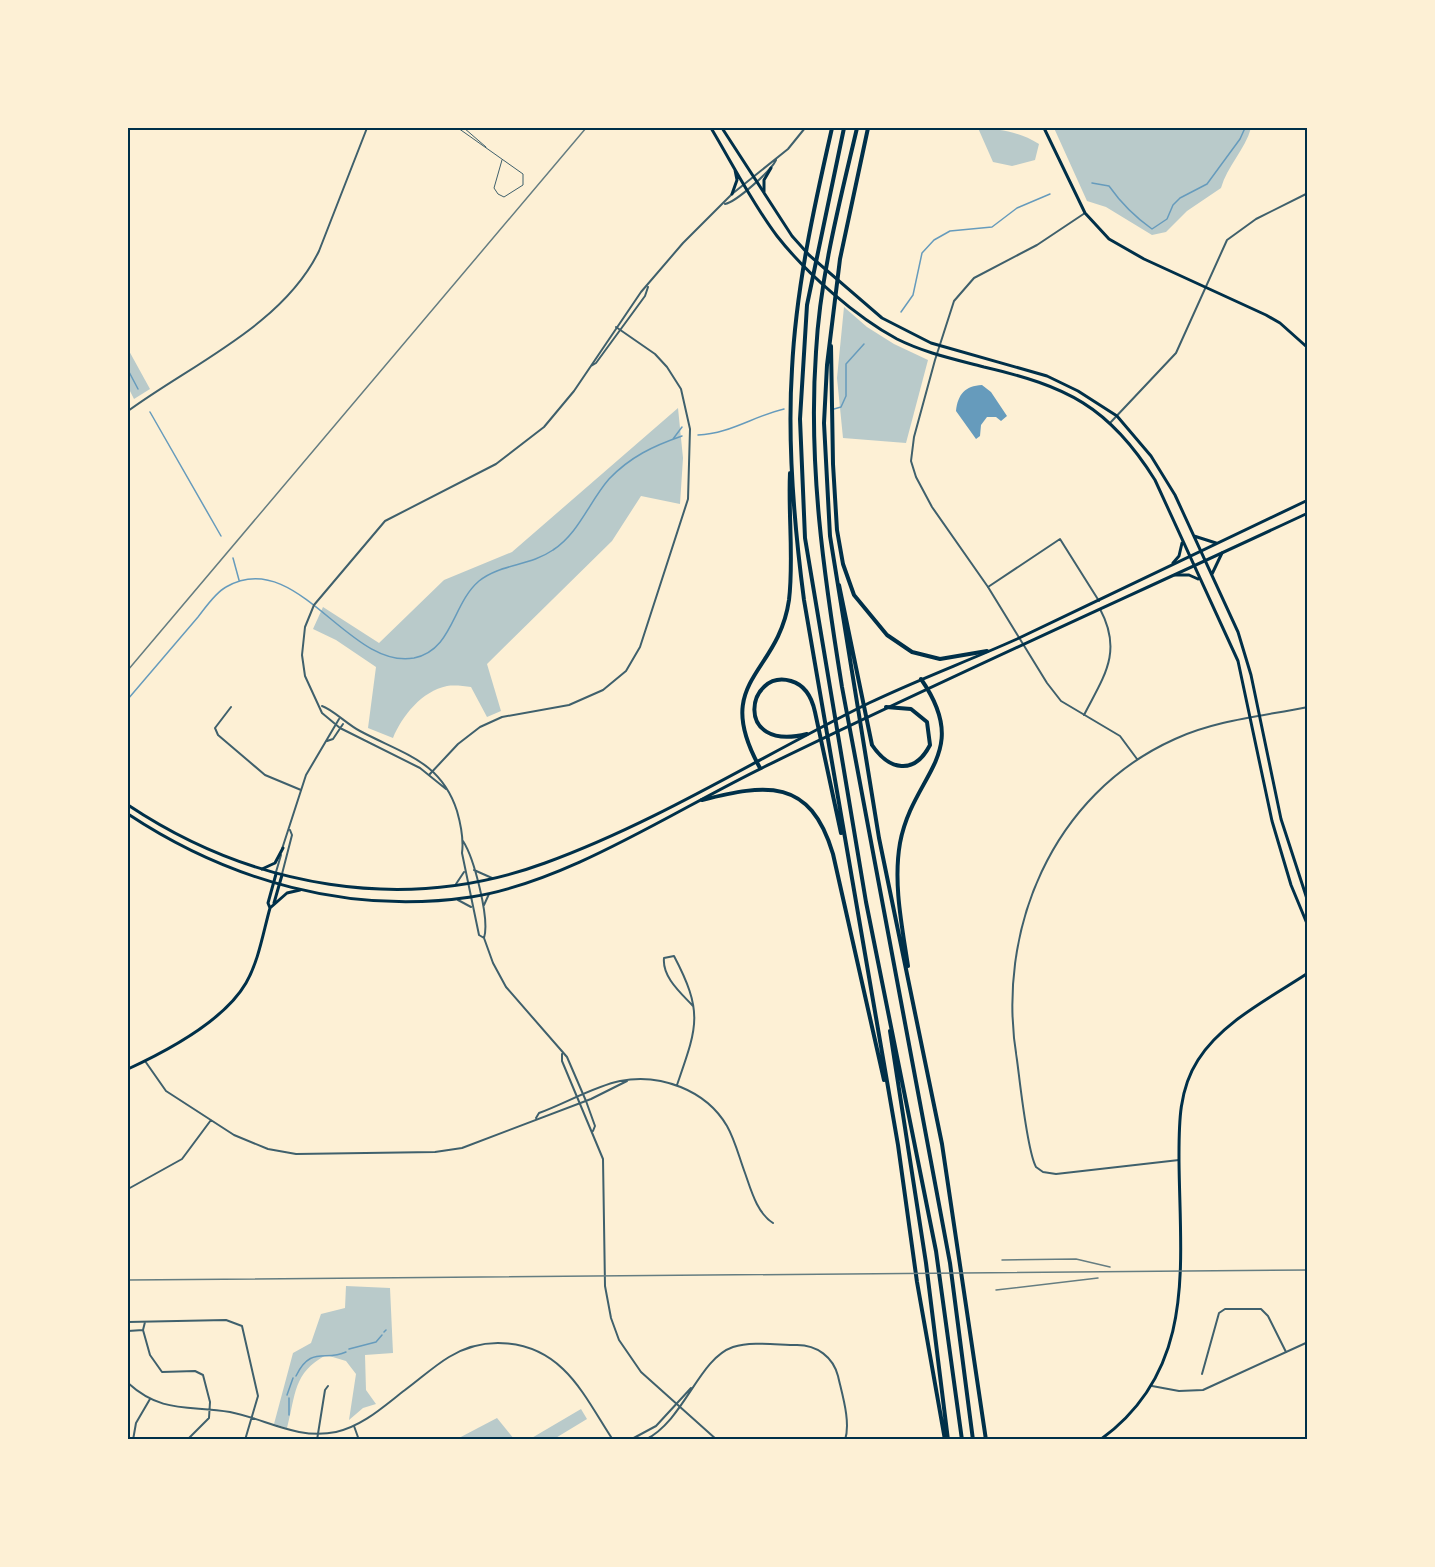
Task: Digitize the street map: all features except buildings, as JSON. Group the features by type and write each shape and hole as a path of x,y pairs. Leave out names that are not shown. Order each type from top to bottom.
{"highway":[{"path":"760,768 742,729 741,710 746,691 779,633 789,600 792,368 802,274 832,128"},
{"path":"844,128 811,281 802,363 800,419 805,538 852,826 938,1263 962,1440"},
{"path":"857,128 830,249 816,349 813,417 822,557 846,710 950,1263 973,1440"},
{"path":"868,128 840,259 830,330 824,423 826,495 832,556 879,838 942,1144 986,1440"},
{"path":"830,330 837,530 847,582 862,607 887,635 912,652 940,658 987,651"},
{"path":"791,445 794,515 804,600 898,1145 917,1282 946,1440"},
{"path":"832,556 872,745 890,764 902,766 917,762 930,745 927,722 911,709 886,707"},
{"path":"915,1009 900,914 898,860 906,821 942,746 942,723 921,679"},
{"path":"807,734 778,738 761,729 755,718 753,707 756,696 765,685 787,680 798,684 813,705 831,793 850,868"},
{"path":"702,800 745,789 772,789 789,794 804,804 824,828 833,854 871,1016 898,1145"},
{"path":"884,992 929,1282 946,1440"}],"main road":[{"path":"711,128 787,248 854,309 898,339 936,355 1045,383 1094,408 1141,457 1155,480 1235,655 1279,850 1308,926"},
{"path":"722,128 792,236 882,318 918,338 939,346 1047,376 1078,391 1117,416 1164,474 1245,652 1281,819 1308,902"},
{"path":"1044,128 1085,213 1118,246 1280,323 1308,348"},
{"path":"732,194 737,180 735,168"},
{"path":"764,194 764,180 771,168"},
{"path":"128,805 194,843 276,874 364,890 453,885 492,878 544,863 590,844 872,702 1099,601 1308,500"},
{"path":"128,814 206,860 279,886 372,899 455,899 480,895 564,868 875,712 1308,513"},
{"path":"1192,535 1203,541 1218,544"},
{"path":"1164,569 1179,556 1182,541"},
{"path":"1212,576 1216,562 1223,552"},
{"path":"1173,576 1189,575 1200,581"},
{"path":"261,869 275,863 283,848"},
{"path":"270,908 268,903 276,874"},
{"path":"274,904 282,875"},
{"path":"128,1069 186,1037 237,996 254,965 270,908 287,893 300,890"},
{"path":"1100,1440 1132,1412 1152,1386 1170,1348 1178,1316 1179,1160 1182,1099 1197,1061 1220,1033 1308,973"}],"street":[{"path":"214,128 221,128"},
{"path":"128,411 262,319 287,298 309,270 320,251 367,128"},
{"path":"725,204 730,203 748,189 771,168 805,128"},
{"path":"446,789 416,766 340,728 322,713 322,706 310,688 304,670 303,636 316,600 385,521 496,464 532,439 564,404 641,292 683,243 725,204 732,194 777,159"},
{"path":"1110,423 1173,356 1227,240 1256,219 1308,193"},
{"path":"1085,213 1037,245 974,278 954,301 936,355 914,438 911,461 916,477 932,507 988,587 1047,683 1061,701 1120,736 1137,759"},
{"path":"591,366 596,363 645,296 648,286"},
{"path":"429,775 473,733 502,717 569,705 590,698 619,677 640,647 688,499 690,429 681,389 667,367 655,354 616,327"},
{"path":"988,587 1060,539 1099,601"},
{"path":"1084,715 1105,675 1112,651 1110,632 1100,609"},
{"path":"322,706 328,708 344,723 413,757 433,770 446,784 446,789 456,809 463,841 462,853 479,935 484,938 493,963 507,987 562,1054 567,1057 595,1126 593,1131"},
{"path":"231,707 215,728 218,735 266,775 301,790"},
{"path":"1179,1160 1056,1173 1046,1173 1038,1169 1033,1160 1013,1034 1011,994 1014,959 1021,924 1036,880 1054,846 1083,806 1110,779 1137,759 1197,730 1308,707"},
{"path":"276,874 309,768 339,719"},
{"path":"327,741 344,723"},
{"path":"282,875 292,836 290,830"},
{"path":"463,841 469,851 483,908 486,932 484,938"},
{"path":"453,885 462,877 465,869"},
{"path":"474,870 492,878"},
{"path":"483,908 490,892"},
{"path":"455,899 473,909"},
{"path":"677,1085 695,1033 696,1017 689,984 674,956 664,957 665,969 675,987 693,1006"},
{"path":"562,1054 562,1061 603,1159 605,1286 611,1318 619,1340 641,1372 717,1440"},
{"path":"145,1061 166,1091 234,1135 268,1149 306,1154 441,1152 462,1148 536,1118 586,1101 627,1081"},
{"path":"536,1118 539,1113 622,1081 654,1080 677,1085 703,1099 726,1124 755,1200 767,1220 774,1223"},
{"path":"128,1189 183,1159 211,1120"},
{"path":"1202,1374 1219,1313 1225,1309 1261,1309 1268,1316 1286,1352"},
{"path":"128,1322 226,1320 242,1326 258,1396 245,1440"},
{"path":"145,1322 142,1330 150,1355 162,1372 195,1371 203,1375 209,1410 208,1420 196,1428 188,1440"},
{"path":"128,1331 142,1330"},
{"path":"1152,1386 1179,1391 1203,1390 1308,1342"},
{"path":"128,1383 150,1399 177,1408 232,1412 292,1431 318,1434 354,1426 448,1358 472,1347 502,1343 531,1349 546,1355 563,1369 613,1440"},
{"path":"645,1440 666,1425 716,1359 733,1347 802,1345 824,1353 836,1368 847,1429 845,1440"},
{"path":"317,1440 325,1390 328,1386"},
{"path":"630,1440 656,1426 688,1389 693,1388"},
{"path":"133,1440 136,1423 150,1399"},
{"path":"354,1426 359,1440"}],"lane":[{"path":"458,128 487,148"},
{"path":"464,128 525,177 523,186 504,197 494,188 502,160"}],"shaded area":[{"path":"978,128 1010,132 1032,140 1039,144 1035,160 1012,166 993,162"},
{"path":"1054,128 1251,128 1221,188 1187,211 1166,232 1152,235 1106,207 1087,201"},
{"path":"844,307 867,327 894,344 928,360 906,443 843,438 837,378"},
{"path":"128,349 150,389 134,399 128,387"},
{"path":"678,408 683,458 680,504 641,496 612,541 487,664 501,711 487,717 471,687 447,686 421,699 407,713 393,738 368,728 376,667 336,640 313,629 323,607 379,643 444,580 512,552"},
{"path":"346,1286 390,1288 393,1353 365,1355 366,1390 376,1404 363,1408 349,1420 356,1374 346,1361 326,1355 307,1369 302,1377 287,1428 274,1424 293,1353 311,1343 321,1314 345,1308"},
{"path":"581,1409 587,1419 554,1439 530,1439"},
{"path":"497,1418 514,1439 457,1439"}],"water":[{"path":"982,385 991,392 1007,416 1001,421 996,417 987,417 981,425 980,436 976,439 956,411 963,392 971,387"}],"waterway":[{"path":"1092,183 1109,186 1118,198 1152,229 1167,219 1173,205 1180,198 1207,184 1240,139 1245,128"},
{"path":"901,312 913,295 922,253 934,240 950,231 992,227 1017,208 1050,194"},
{"path":"834,409 841,407 846,396 846,364 864,344"},
{"path":"128,370 138,389"},
{"path":"698,435 720,432 784,409"},
{"path":"150,412 221,536"},
{"path":"673,439 682,427"},
{"path":"128,699 218,593 226,587 252,579 276,582 299,595 367,646 390,657 414,658 427,653 445,636 463,602 479,581 496,571 535,559 553,550 570,535 602,488 617,471 642,453 682,436"},
{"path":"233,558 239,580"},
{"path":"349,1349 376,1342 382,1335"},
{"path":"296,1376 302,1366 313,1357 346,1352"},
{"path":"287,1395 293,1378"},
{"path":"289,1398 289,1415"}],"railway":[{"path":"128,670 586,128"},
{"path":"1002,1260 1076,1259 1110,1267"},
{"path":"128,1280 1308,1270"},
{"path":"996,1290 1098,1278"}]}
